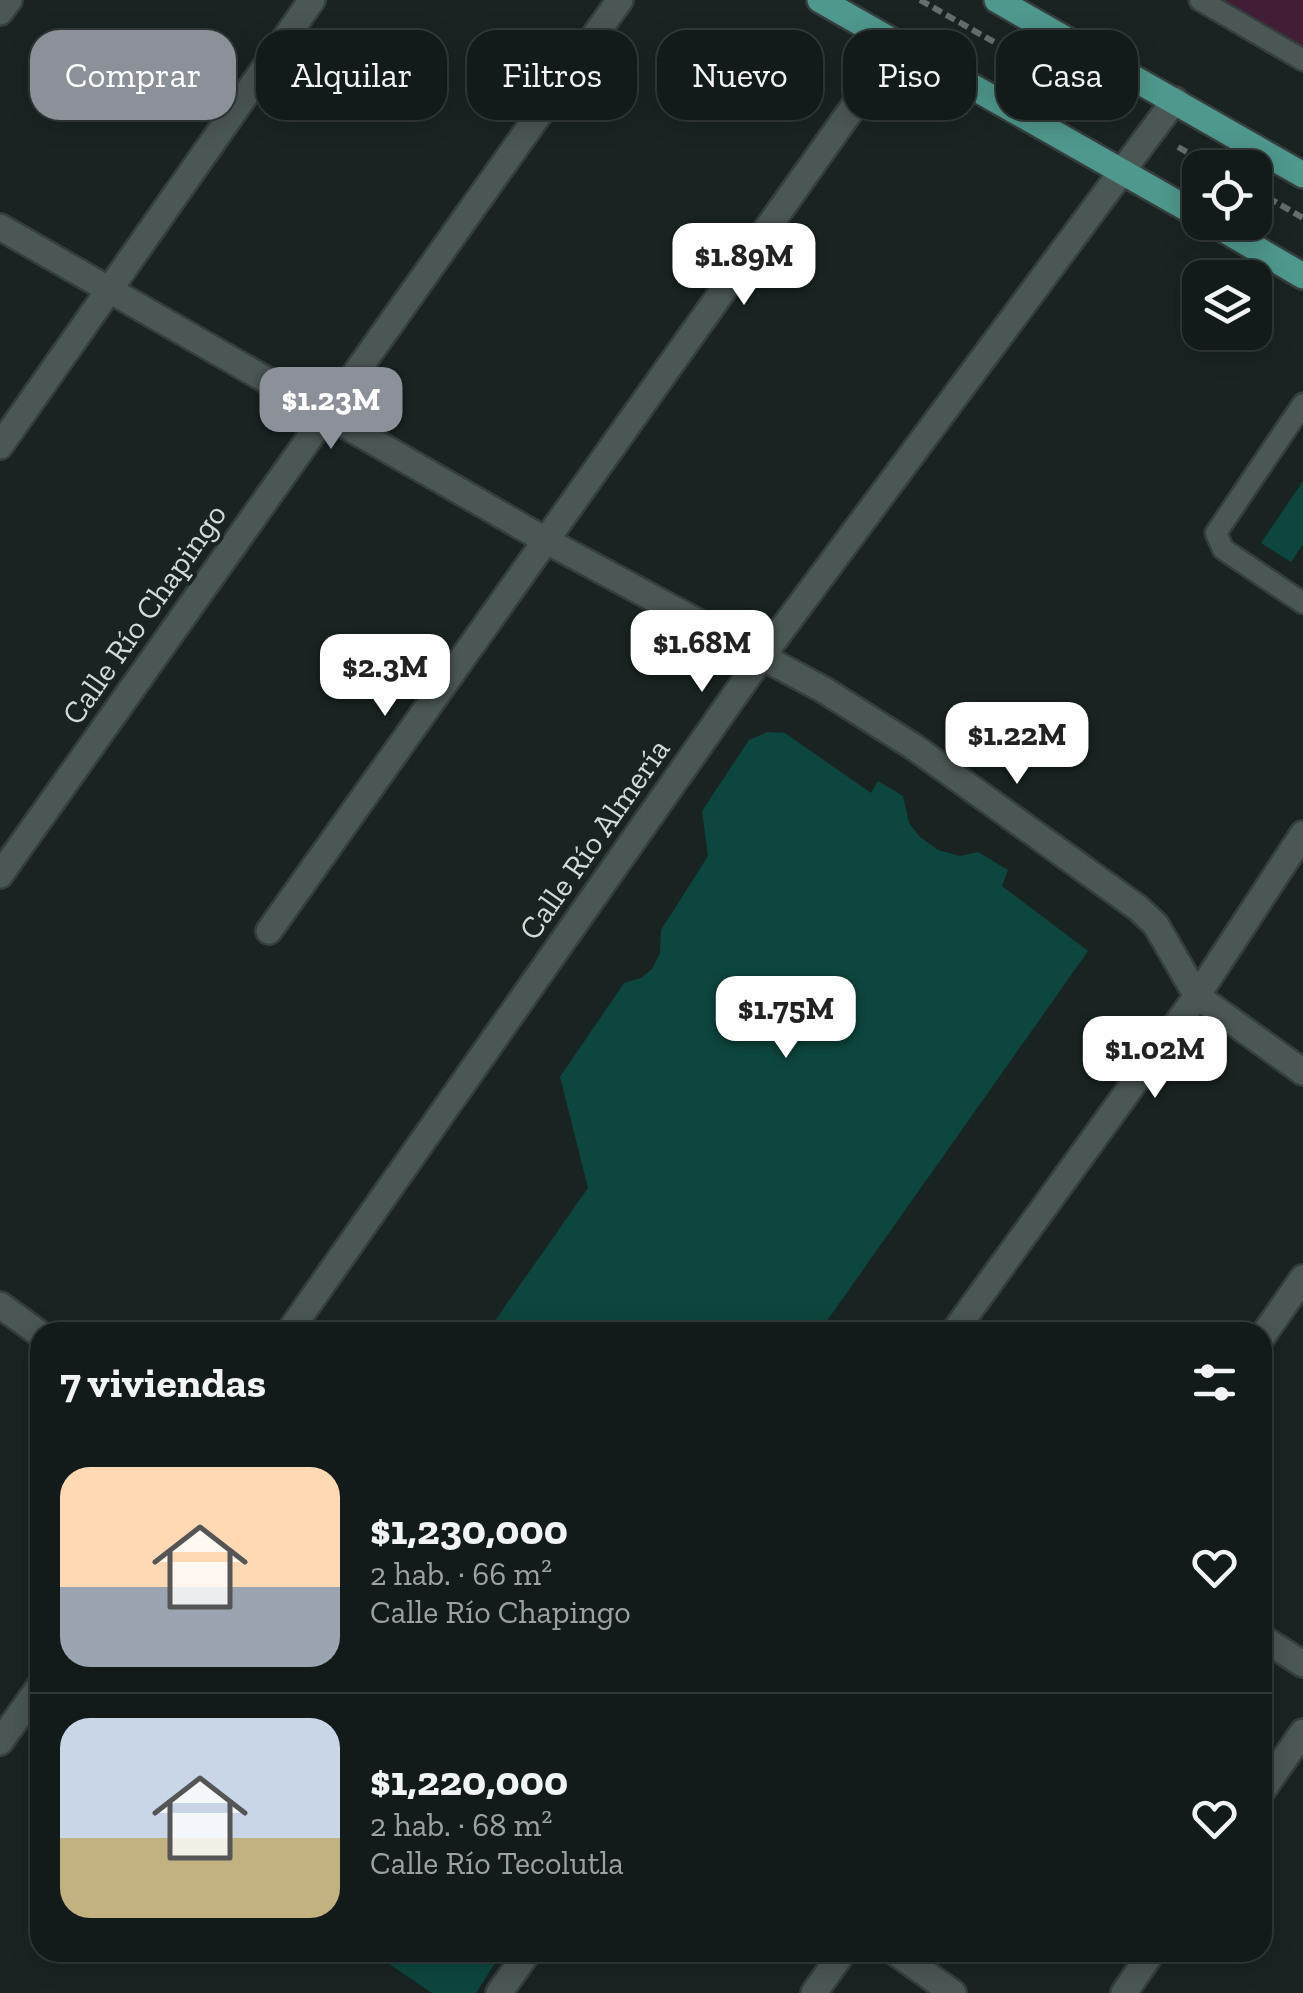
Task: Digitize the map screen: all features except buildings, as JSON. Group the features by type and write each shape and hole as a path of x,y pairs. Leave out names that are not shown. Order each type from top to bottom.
{"main road":[{"path":"820,0 873,30"},
{"path":"997,0 1303,175"},
{"path":"976,88 1182,206"},
{"path":"1242,240 1303,276"}],"street":[{"path":"0,12 9,0"},
{"path":"0,446 312,0"},
{"name":"Calle Río Chapingo","path":"0,875 620,0"},
{"name":"Calle Río Almería","path":"296,1322 762,655 1175,100"},
{"path":"269,931 844,120"},
{"path":"0,228 546,540 762,655 914,747 1138,908 1156,926 1197,996 1303,1072"},
{"path":"961,1322 1197,996 1303,834"},
{"path":"1272,1323 1303,1278"},
{"path":"1,1308 30,1327"},
{"path":"1272,1644 1303,1664"},
{"path":"0,1742 30,1700"},
{"path":"1272,1777 1303,1732"},
{"path":"499,1993 521,1962"},
{"path":"814,1993 836,1962"},
{"path":"909,1962 953,1993"},
{"path":"1124,1993 1145,1962"}],"lane":[{"path":"1200,0 1303,60"},
{"path":"1302,600 1224,550 1216,533 1303,404"}],"path":[{"path":"920,0 1184,150"},
{"path":"1272,200 1303,218"}],"shaded area":[{"path":"1212,0 1303,0 1303,53"}]}
